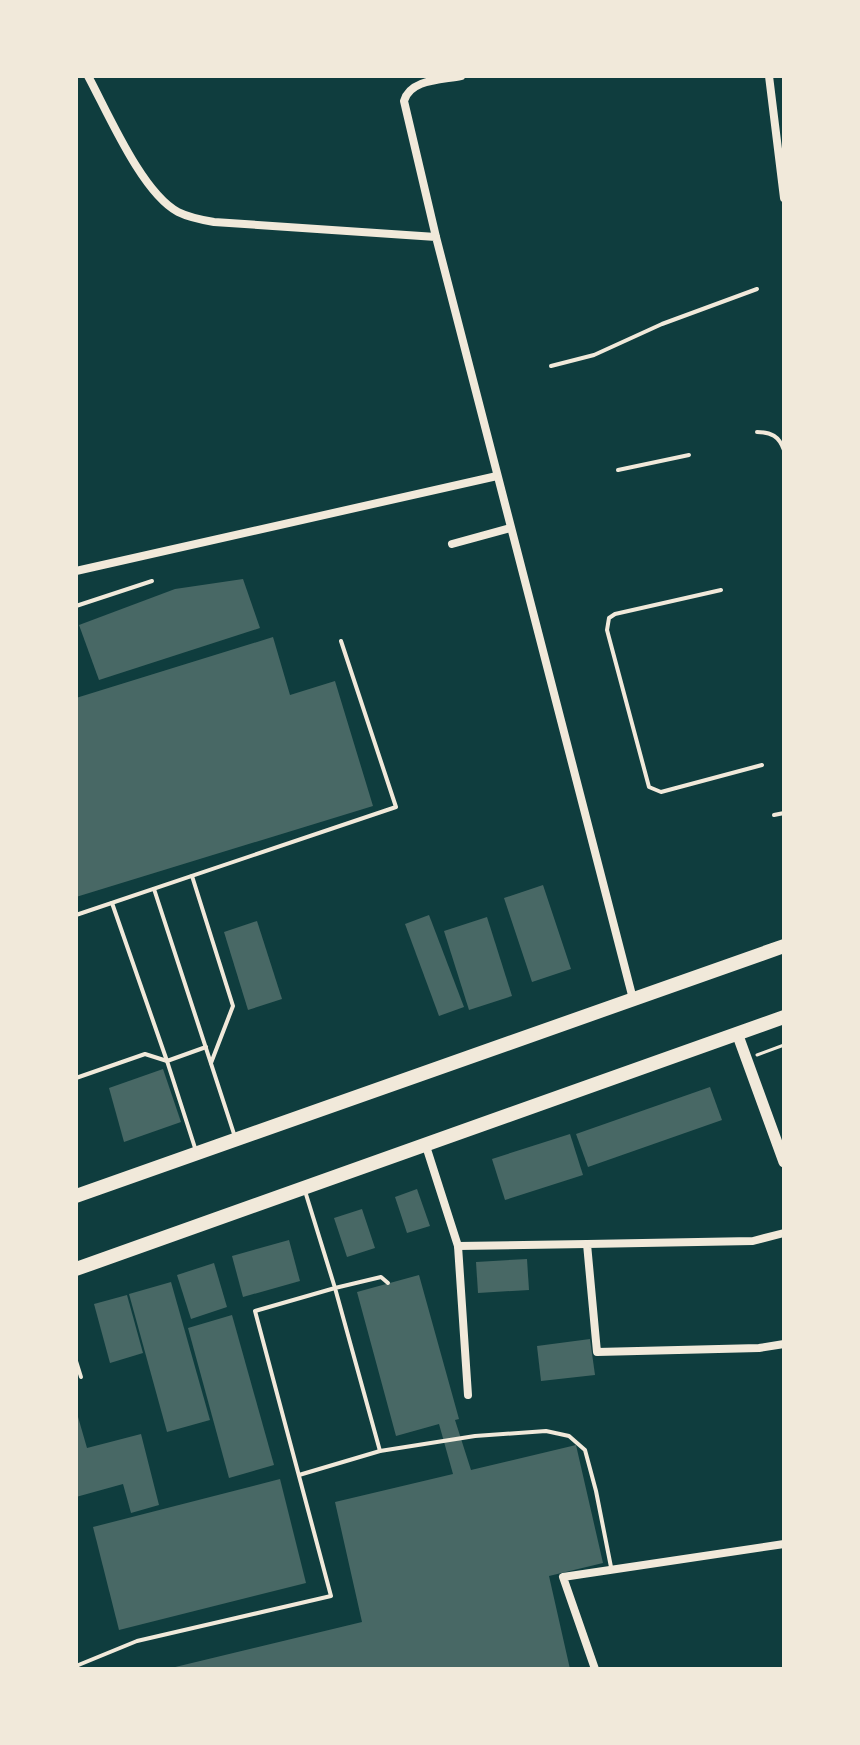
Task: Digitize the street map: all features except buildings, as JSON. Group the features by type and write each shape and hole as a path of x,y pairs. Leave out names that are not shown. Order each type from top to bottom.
{"main road":[{"path":"76,1196 784,946"},
{"path":"76,1269 784,1017"}],"street":[{"path":"88,76 138,169 175,211 214,222 436,237"},
{"path":"461,76 417,85 408,91 404,101 510,528 633,999"},
{"path":"769,76 780,129 784,198"},
{"path":"76,571 497,476"},
{"path":"452,544 510,528"},
{"path":"737,1033 784,1162"},
{"path":"425,1143 458,1246 468,1395"},
{"path":"458,1246 753,1241 784,1233"},
{"path":"587,1244 597,1352 759,1348 784,1344"},
{"path":"595,1669 563,1577 784,1544"}],"lane":[{"path":"551,366 594,355 662,324 757,289"},
{"path":"757,432 768,432 778,438 784,450"},
{"path":"618,470 689,455"},
{"path":"76,606 152,581"},
{"path":"721,590 615,614 609,618 607,630 649,787 661,792 762,765"},
{"path":"76,915 396,807 341,641"},
{"path":"774,815 784,813"},
{"path":"192,876 233,1006 211,1063"},
{"path":"154,889 236,1140"},
{"path":"112,903 197,1153"},
{"path":"76,1078 145,1054 167,1061 206,1047"},
{"path":"304,1187 380,1451"},
{"path":"76,1666 137,1641 331,1596 255,1311 381,1277 388,1283"},
{"path":"76,1361 81,1377"},
{"path":"299,1475 380,1451 475,1436 546,1431 569,1436 585,1450 612,1570"}],"path":[{"path":"746,1059 784,1045"}]}
